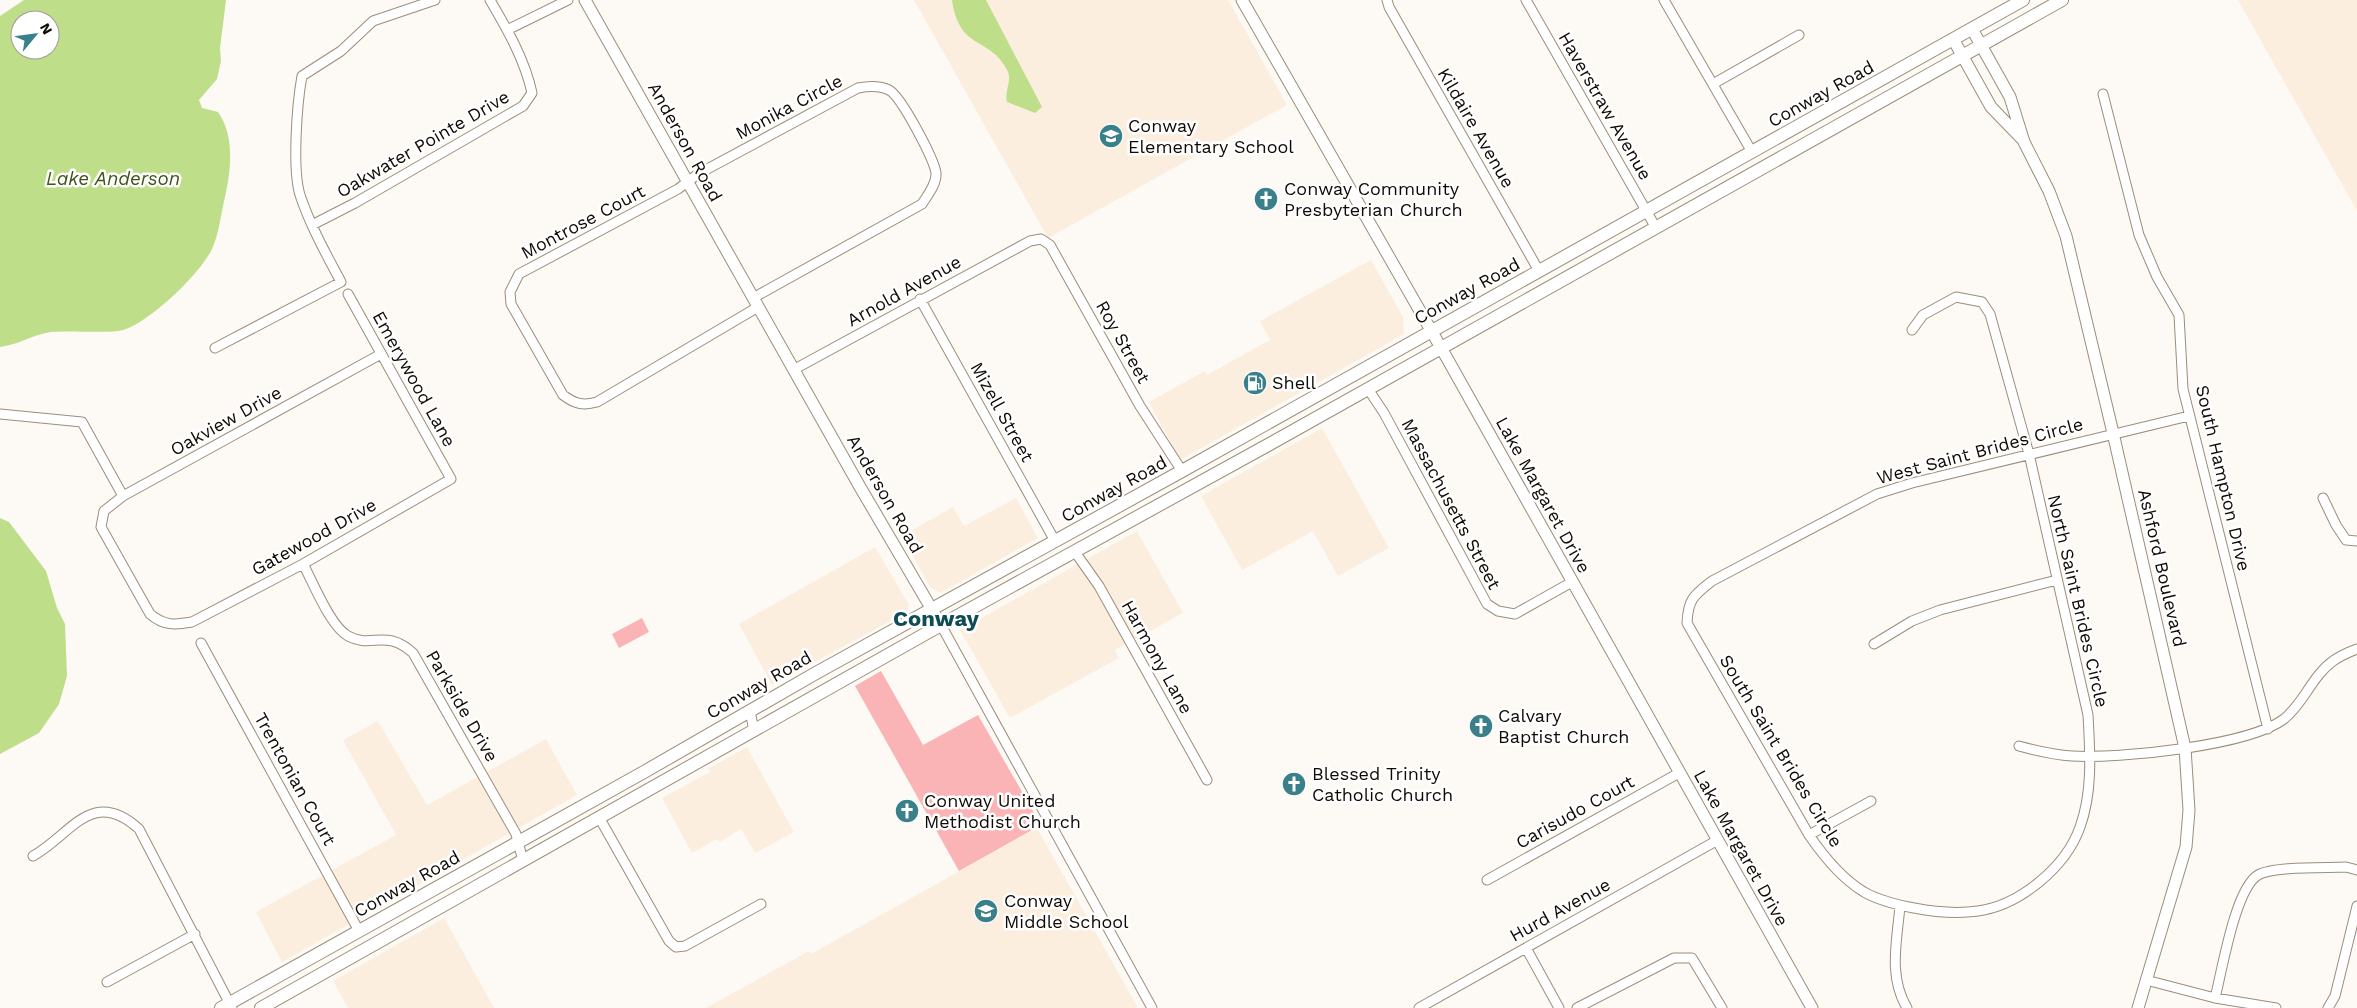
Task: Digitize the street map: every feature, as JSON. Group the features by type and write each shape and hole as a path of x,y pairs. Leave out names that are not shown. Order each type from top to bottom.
{"main road":[{"name":"Conway Road","path":"228,1006 931,608 1105,514 2023,0"},
{"name":"Conway Road","path":"261,1008 600,819 941,625 1076,552 2062,0"},
{"path":"1076,552 1084,536 1105,514"},
{"path":"600,819 607,804 644,772"},
{"path":"393,934 400,919 433,890"},
{"path":"321,975 350,946 359,931"}],"street":[{"path":"215,348 341,282 312,225 299,193 296,156 298,100 302,76 341,51 373,22 435,0"},
{"path":"490,0 507,30 568,0"},
{"name":"Anderson Road","path":"585,0 755,302 941,625 1152,1008"},
{"name":"Lake Margaret Drive","path":"1242,0 1441,348 1716,841 1812,1008"},
{"name":"Kildaire Avenue","path":"1387,0 1389,7 1539,271"},
{"name":"Haverstraw Avenue","path":"1526,0 1656,228"},
{"path":"1664,0 1752,152"},
{"name":"Ashford Boulevard","path":"1972,29 2010,97 2024,142 2049,191 2066,236 2114,433 2185,748 2189,810 2186,847 2138,1008"},
{"name":"Oakwater Pointe Drive","path":"312,225 355,203 523,106 532,93 528,76 507,30"},
{"path":"1713,84 1799,35"},
{"name":"Ashford Boulevard","path":"1953,39 1991,107 2024,142"},
{"name":"Monika Circle","path":"688,182 698,174 858,88 872,86 889,90 900,101 936,174 932,189 922,204 755,302"},
{"name":"South Hampton Drive","path":"2103,94 2139,235 2157,277 2180,315 2183,389 2268,729"},
{"name":"Montrose Court","path":"688,182 520,274 510,292 511,304 563,395 572,402 584,405 597,402 755,302"},
{"name":"Roy Street","path":"1030,241 1041,239 1050,245 1140,406 1182,471"},
{"name":"Arnold Avenue","path":"794,370 920,299 1030,241"},
{"name":"Emerywood Lane","path":"348,294 451,479"},
{"name":"North Saint Brides Circle","path":"1900,906 1957,912 1980,910 2007,901 2031,888 2050,872 2069,849 2080,828 2088,796 2091,757 2088,715 2029,454 1990,314 1982,302 1956,297 1923,315 1912,330"},
{"name":"Mizell Street","path":"920,299 1055,541"},
{"name":"Oakview Drive","path":"192,622 174,626 160,622 150,614 100,527 104,511 123,496 381,354"},
{"name":"Massachusetts Street","path":"1368,388 1384,413 1487,604 1498,611 1514,614 1572,582"},
{"path":"0,414 82,422 123,496"},
{"name":"West Saint Brides Circle","path":"1693,634 1687,623 1688,605 1697,593 1712,580 1877,494 1912,483 2189,416"},
{"name":"Gatewood Drive","path":"192,622 303,564 451,479"},
{"path":"2323,498 2336,526 2346,540 2357,541"},
{"name":"Harmony Lane","path":"1076,552 1099,586 1207,780"},
{"name":"Parkside Drive","path":"303,564 336,623 348,636 366,641 389,639 402,644 413,653 516,834 523,861"},
{"path":"1874,644 1912,621 1940,610 2057,580"},
{"name":"South Saint Brides Circle","path":"1693,634 1808,835 1826,860 1865,893 1900,906"},
{"name":"Trentonian Court","path":"202,643 359,931"},
{"path":"2019,746 2040,752 2091,757 2185,748 2251,736 2268,729 2285,718 2333,660 2357,649"},
{"path":"750,710 754,731"},
{"name":"Carisudo Court","path":"1487,880 1679,773"},
{"path":"1808,835 1871,801"},
{"path":"33,856 45,849 84,816 100,813 125,816 139,829 195,934 228,1006"},
{"path":"600,819 669,941 676,947 685,946 761,904"},
{"name":"Hurd Avenue","path":"1421,1008 1716,841"},
{"path":"2215,998 2233,922 2244,891 2257,876 2271,871 2346,867 2357,870"},
{"path":"1900,906 1894,968 1897,988 1907,1008"},
{"path":"2328,1008 2335,996 2357,906"},
{"path":"106,982 195,934"},
{"path":"1526,948 1559,1008"},
{"path":"1577,1008 1674,958 1692,958 1722,1008"},
{"path":"2146,980 2215,998 2276,1008"}],"shaded area":[{"name":"Conway Elementary School","path":"914,0 1228,0 1287,105 1048,238"},
{"path":"2238,0 2357,0 2357,211"},
{"path":"1371,260 1403,317 1404,334 1180,460 1149,402 1205,371 1207,375 1270,340 1260,321"},
{"path":"1322,428 1389,548 1338,576 1313,531 1242,570 1201,496"},
{"path":"1016,498 1038,538 940,593 930,587 902,536 953,507 964,526"},
{"path":"1137,531 1183,613 1115,650 1119,658 1010,718 960,630"},
{"path":"875,547 909,605 907,612 772,685 739,624"},
{"path":"642,618 649,632 619,648 612,634"},
{"path":"881,671 923,745 978,715 1041,825 959,871 855,686"},
{"path":"378,721 427,805 546,739 577,795 282,962 256,912 396,835 343,740"},
{"path":"747,747 794,832 755,853 741,829 720,842 717,839 692,853 662,798 710,772 708,769"},
{"name":"Conway Middle School","path":"1037,828 1138,1008 706,1008 809,951 811,954"},
{"path":"444,918 494,1008 348,1008 333,981"}],"water":[{"name":"Lake Anderson","path":"24,0 226,0 220,48 221,61 217,79 199,100 202,108 218,112 227,132 230,153 229,176 216,237 206,259 186,284 173,296 147,317 123,330 108,332 51,332 0,347 0,16"},
{"path":"952,0 986,0 1042,107 1035,113 1007,102 1008,72 993,53 961,28"},
{"path":"0,518 9,522 46,571 57,608 65,624 67,676 59,704 39,733 0,754"}],"place":[{"name":"Conway Elementary School","path":"1111,136"},
{"name":"Conway Community Presbyterian Church","path":"1266,199"},
{"name":"Shell","path":"1255,383"},
{"name":"Calvary Baptist Church","path":"1481,726"},
{"name":"Blessed Trinity Catholic Church","path":"1294,784"},
{"name":"Conway United Methodist Church","path":"907,811"},
{"name":"Conway Middle School","path":"986,911"}],"district":[{"name":"Conway","path":"936,618"}]}
